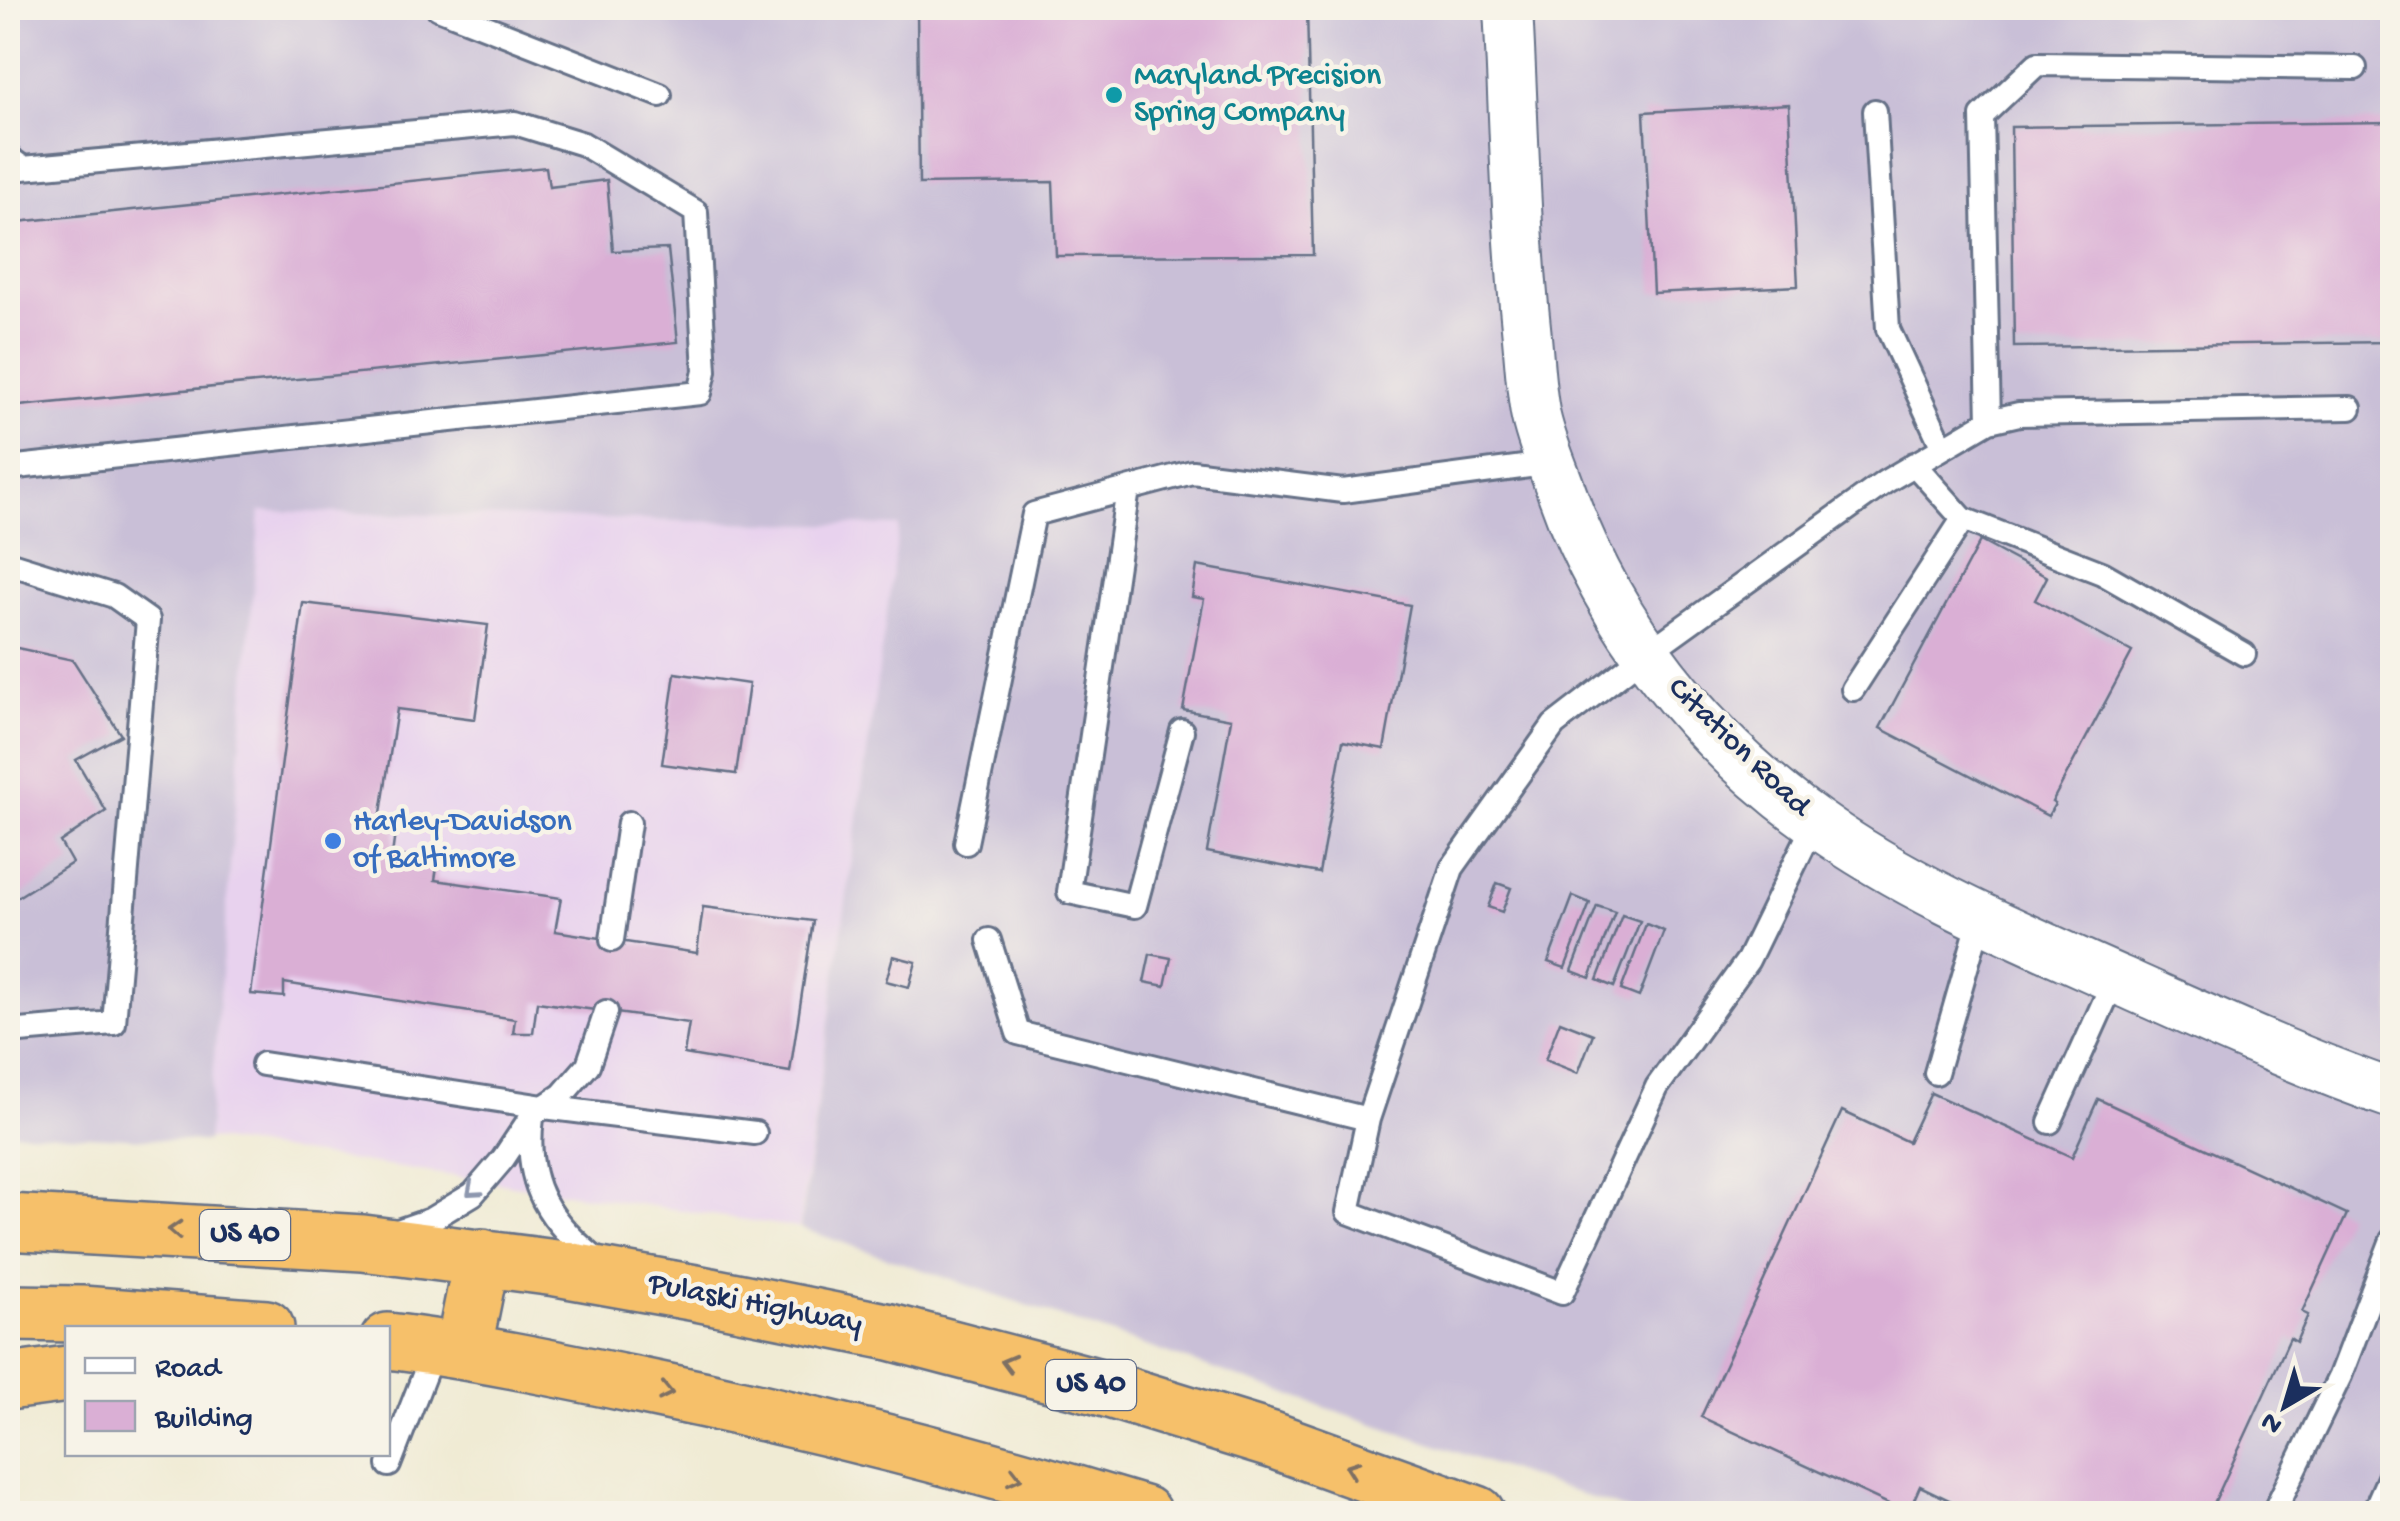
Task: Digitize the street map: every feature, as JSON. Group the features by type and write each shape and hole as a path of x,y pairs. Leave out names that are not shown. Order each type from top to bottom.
{"highway":[{"name":"Pulaski Highway","path":"8,1222 364,1243 482,1257 890,1332 1100,1387 1272,1440 1477,1514"},
{"path":"482,1257 418,1348 766,1414 1052,1486 1144,1514"},
{"path":"8,1313 81,1314 240,1326"},
{"path":"8,1382 65,1374"}],"street":[{"name":"Citation Road","path":"1508,8 1520,265 1535,414 1576,534 1622,622 1675,693 1741,760 1815,822 1887,866 1981,916 2115,978 2310,1063 2392,1094"}],"lane":[{"path":"438,8 660,95"},
{"path":"1988,421 1982,116 2037,64 2355,68"},
{"path":"1875,111 1888,329 1942,446"},
{"path":"8,157 23,168 515,123 583,144 696,212 705,372 700,393 8,468"},
{"path":"1815,822 1748,960 1657,1086 1562,1293 1348,1212 1368,1119 1452,868 1554,725 1646,654 1914,464 1988,421 2019,414 2350,408"},
{"path":"966,843 1034,514 1192,472 1343,492 1552,463"},
{"path":"1914,464 1963,519 2102,572 2244,654"},
{"path":"1128,489 1069,892 1135,906 1182,731"},
{"path":"1853,689 1963,519"},
{"path":"8,563 114,596 148,620 114,1023 8,1032"},
{"path":"612,940 629,823"},
{"path":"1936,1073 1981,916"},
{"path":"989,940 1018,1033 1368,1119"},
{"path":"2050,1122 2115,978"},
{"path":"364,1243 430,1220 473,1194 538,1110 562,1095 588,1065 606,1012"},
{"path":"263,1064 538,1110 755,1133"},
{"path":"538,1110 529,1141 531,1170 545,1208 581,1247 623,1280"},
{"path":"2273,1514 2340,1376 2392,1240"},
{"path":"390,1464 418,1348"},
{"path":"2373,1514 2392,1471"}],"shaded area":[{"path":"8,8 2392,8 2392,1513 1635,1513 800,1228 899,526 260,511 207,1142 8,1132"},
{"path":"258,509 901,524 799,1228 207,1139"}],"building":[{"name":"Maryland Precision Spring Company","path":"917,8 1307,8 1313,255 1056,256 1053,182 919,184"},
{"path":"1789,104 1798,286 1653,293 1644,112"},
{"path":"2392,122 2392,342 2014,347 2011,127"},
{"path":"546,167 549,187 607,180 613,251 668,249 678,342 8,407 8,223"},
{"path":"1980,541 2047,577 2035,600 2132,652 2048,816 1880,728"},
{"path":"1197,566 1410,605 1384,749 1343,741 1319,873 1207,852 1231,719 1183,710 1204,599 1192,597"},
{"name":"Harley-Davidson of Baltimore","path":"303,603 488,625 475,719 397,709 379,826 396,826 392,855 438,860 435,880 561,898 555,931 697,953 703,907 813,921 790,1072 684,1054 689,1023 537,1002 533,1033 513,1033 515,1019 284,983 284,997 251,994"},
{"path":"8,646 73,660 121,735 76,760 106,811 60,842 72,863 8,903"},
{"path":"675,673 749,684 736,774 662,764"},
{"path":"1497,883 1511,888 1502,912 1488,907"},
{"path":"1573,896 1590,903 1565,968 1548,962"},
{"path":"1597,906 1615,912 1590,978 1572,971"},
{"path":"1622,915 1640,921 1614,987 1597,980"},
{"path":"1646,924 1664,931 1639,997 1621,990"},
{"path":"1150,954 1171,958 1165,986 1144,982"},
{"path":"893,956 916,962 909,987 886,981"},
{"path":"1560,1021 1593,1034 1578,1073 1545,1060"},
{"path":"1931,1093 2072,1157 2098,1099 2347,1214 2302,1312 2308,1315 2296,1342 2290,1338 2209,1514 1978,1514 1920,1486 1908,1513 1701,1417 1842,1111 1908,1142"}],"place":[{"name":"Maryland Precision Spring Company","path":"1114,95"},
{"name":"Harley-Davidson of Baltimore","path":"333,841"}]}
